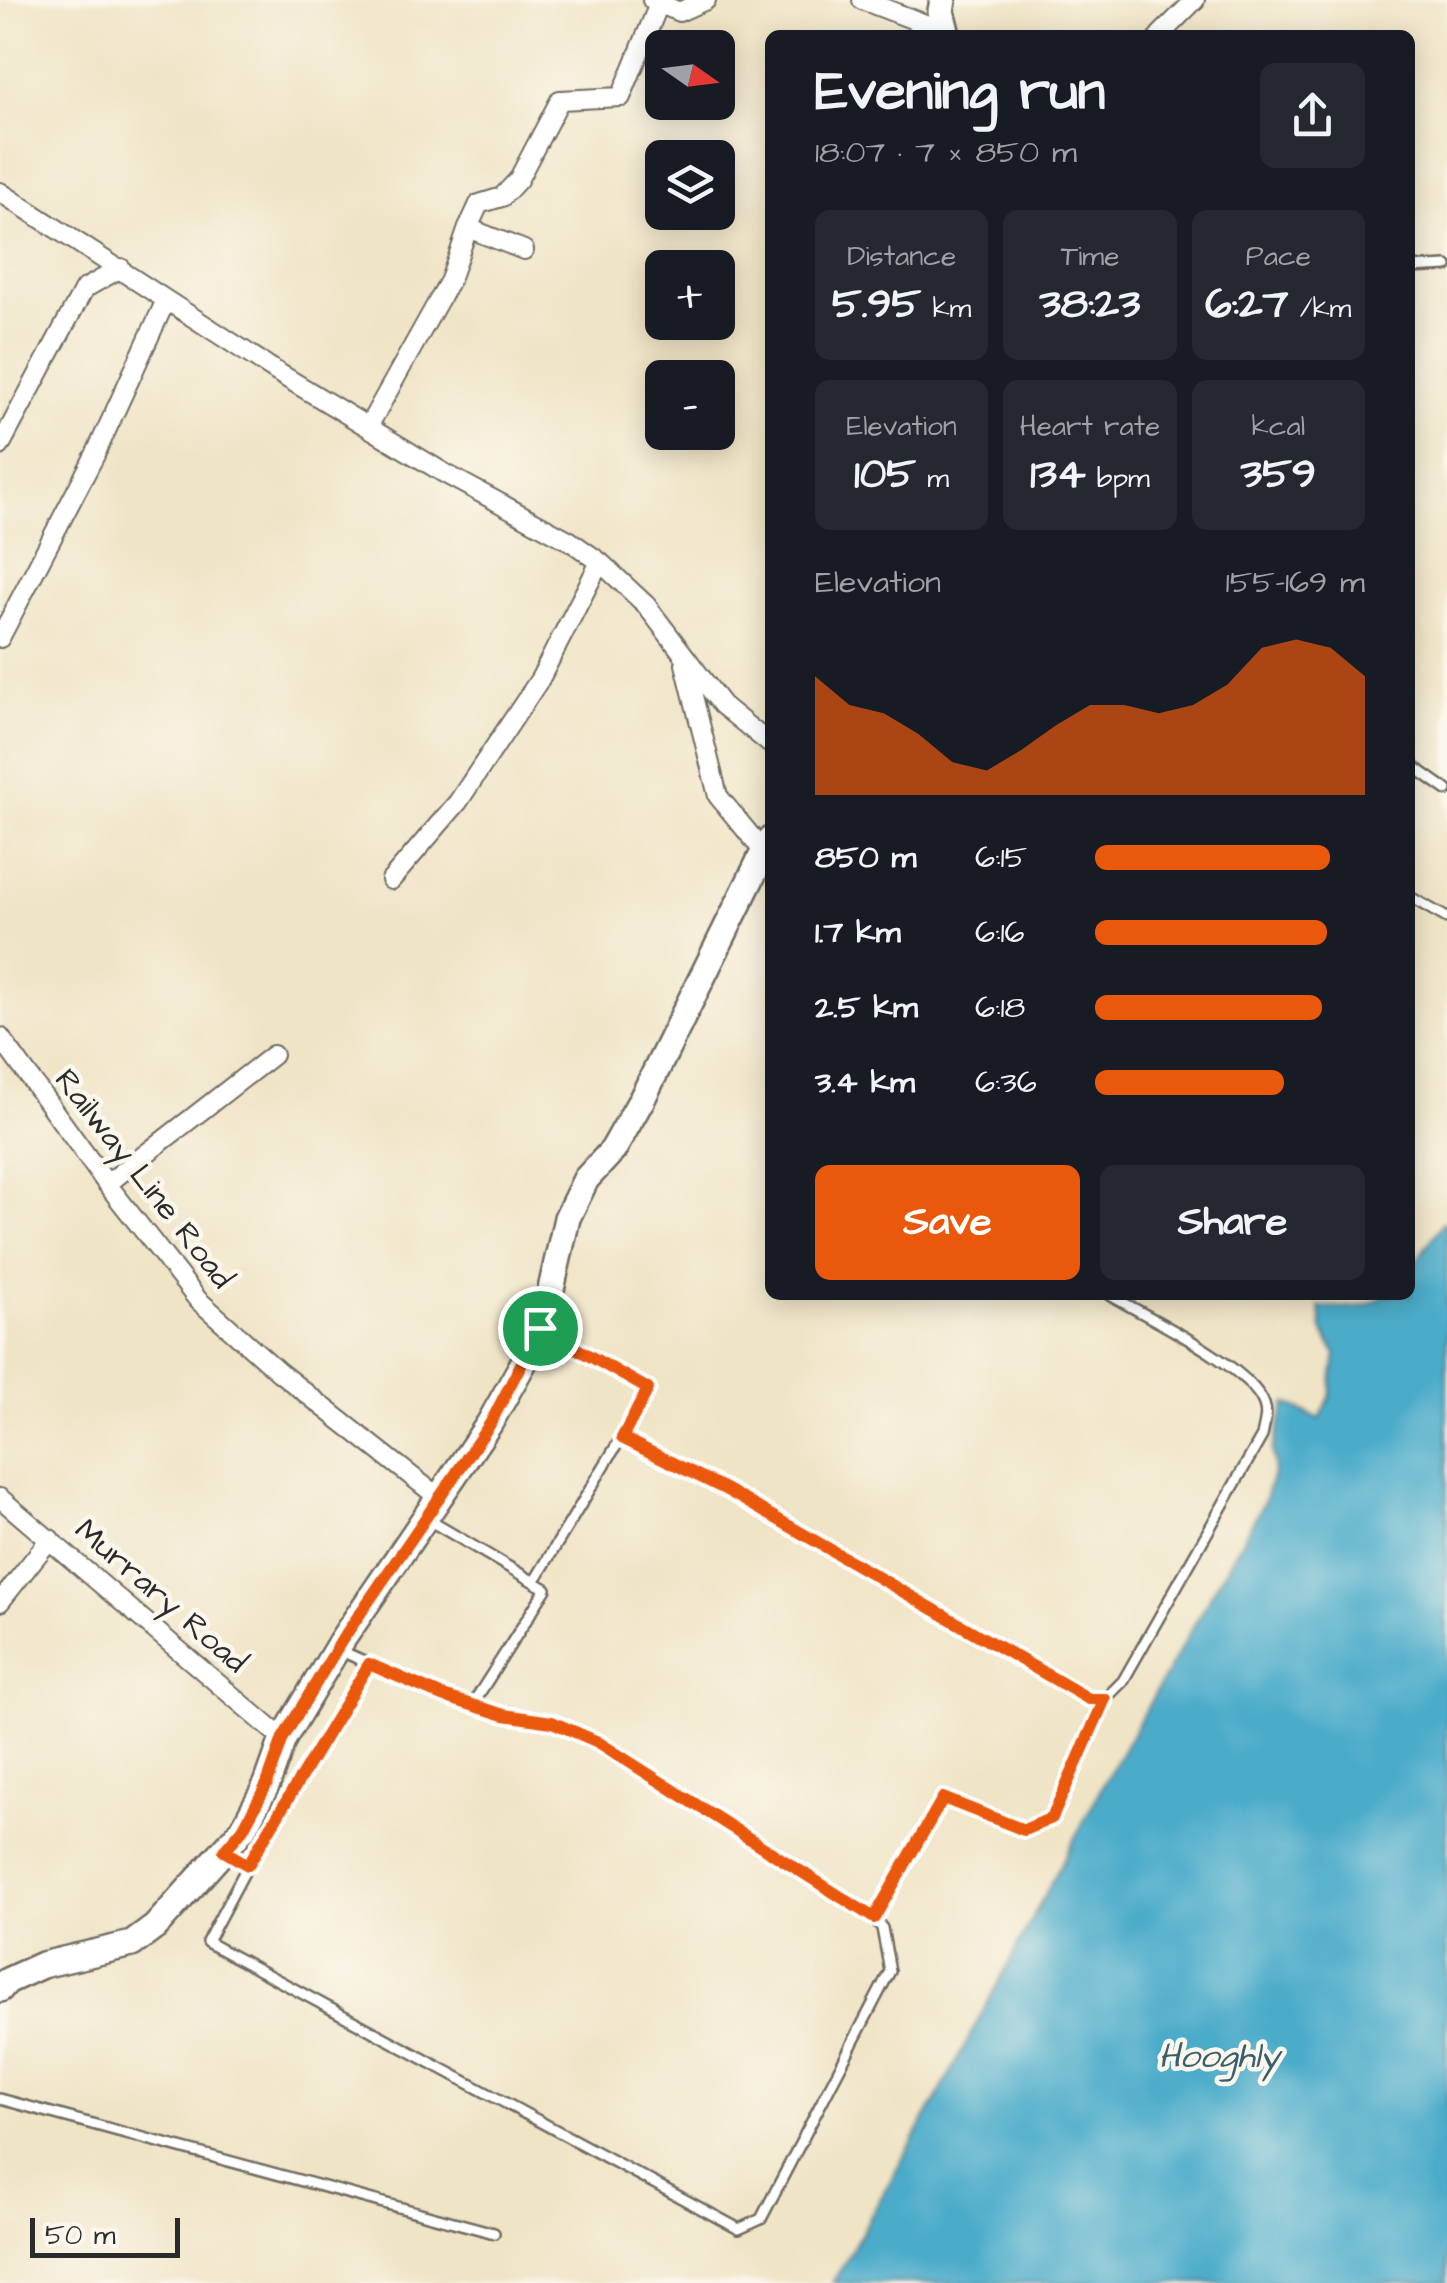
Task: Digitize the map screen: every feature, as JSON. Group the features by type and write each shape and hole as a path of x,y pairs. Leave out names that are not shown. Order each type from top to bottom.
{"street":[{"path":"368,428 450,280 479,204 502,197 518,180 560,100 621,97 656,2 679,12 706,0"},
{"path":"862,0 937,30"},
{"path":"943,0 940,11 946,30"},
{"path":"1165,30 1195,0"},
{"path":"0,192 368,428 570,541 600,562 646,605 722,705 765,740"},
{"path":"468,228 524,250"},
{"path":"0,446 84,289 121,268"},
{"path":"0,638 94,455 166,300"},
{"path":"390,880 458,802 519,710 540,678 600,562"},
{"path":"682,653 718,796 765,844"},
{"path":"0,1989 42,1965 132,1944 155,1928 243,1829 267,1784 283,1738 431,1507 490,1424 540,1328 567,1218 586,1180 613,1150 643,1097 765,850"},
{"name":"Railway Line Road","path":"0,1037 198,1300 431,1507"},
{"path":"107,1184 273,1055"},
{"name":"Murrary Road","path":"0,1498 283,1738"},
{"path":"0,1602 50,1539"}],"lane":[{"path":"1415,268 1447,266"},
{"path":"1415,768 1447,790"},
{"path":"1415,900 1447,918"},
{"path":"874,1918 943,1798 1024,1830 1052,1818 1105,1699 1123,1681 1262,1436 1264,1402 1227,1364 1118,1300"},
{"path":"534,1582 648,1389 540,1328"},
{"path":"622,1438 727,1490 1089,1699 1105,1699"},
{"path":"431,1507 546,1589 472,1705"},
{"path":"338,1649 429,1691 504,1715 552,1722 598,1742 874,1918 882,1928 890,1971 761,2219 739,2229 207,1942 248,1865 369,1664"},
{"path":"224,1851 248,1865"},
{"path":"0,2099 494,2233"}],"water":[{"name":"Hooghly","path":"1443,1223 1447,1224 1447,2283 833,2283 940,2093 1104,1783 1264,1502 1275,1468 1272,1451 1286,1403 1320,1419 1330,1397 1336,1354 1322,1330 1320,1307 1415,1300 1415,1263"}],"route":[{"path":"540,1328 648,1389 622,1438 727,1490 1089,1699 1105,1699 1052,1818 1024,1830 943,1798 874,1918 598,1742 552,1722 504,1715 443,1696 369,1664 248,1865 224,1851 243,1829 267,1784 283,1738 342,1640 490,1424 540,1328"}]}
